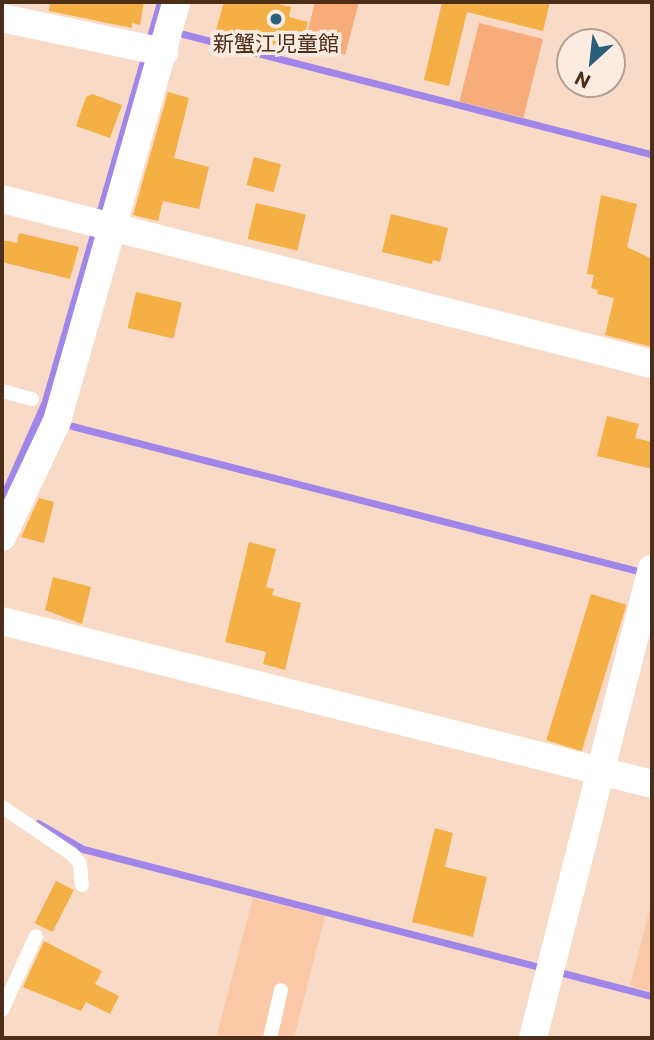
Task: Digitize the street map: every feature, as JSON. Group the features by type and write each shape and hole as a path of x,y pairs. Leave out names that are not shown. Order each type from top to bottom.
{"street":[{"path":"2,537 57,421 105,228 155,51 176,2"},
{"path":"2,18 155,51"},
{"path":"2,199 105,228 652,364"},
{"path":"533,1038 652,569"},
{"path":"2,621 652,784"}],"lane":[{"path":"2,391 32,399"},
{"path":"2,807 72,855 80,864 82,885"},
{"path":"2,1010 36,936"},
{"path":"270,1038 281,990"}],"shaded area":[{"path":"157,2 168,2 57,390 2,514 2,491 42,401"},
{"path":"315,2 359,2 345,55 304,45"},
{"path":"479,23 543,39 523,118 459,102"},
{"path":"253,898 325,916 294,1038 216,1038"},
{"path":"652,900 652,992 630,986"}],"building":[{"path":"50,2 144,2 140,25 132,23 132,28 49,11"},
{"path":"224,2 269,2 291,7 289,17 308,22 301,51 216,30"},
{"path":"442,2 550,2 543,31 467,12 449,86 424,80"},
{"path":"168,92 189,98 174,158 209,167 199,209 163,201 158,221 133,215"},
{"path":"92,94 122,105 110,138 76,126 86,97"},
{"path":"254,157 281,164 274,192 246,185"},
{"path":"601,195 637,204 627,247 652,259 652,347 605,335 614,298 597,294 598,290 591,288 594,275 587,274"},
{"path":"256,203 306,214 297,251 248,239"},
{"path":"391,214 448,228 440,262 433,260 432,264 382,252"},
{"path":"19,233 79,247 70,279 2,262 2,240 17,243"},
{"path":"136,292 182,303 173,339 128,328"},
{"path":"607,416 639,424 635,438 652,442 652,469 597,456"},
{"path":"39,498 54,502 44,543 21,537"},
{"path":"249,542 276,549 266,587 274,589 272,595 301,603 285,670 263,664 266,652 225,642"},
{"path":"53,577 91,587 82,624 45,610"},
{"path":"591,594 626,605 582,751 546,740"},
{"path":"435,828 453,833 445,867 487,877 473,937 412,922"},
{"path":"56,881 74,890 52,932 35,923"},
{"path":"44,941 102,971 95,984 119,996 110,1014 86,1002 81,1011 23,987"}],"waterway":[{"path":"183,34 652,154"},
{"path":"72,426 642,572"},
{"path":"38,823 83,849 537,966"},
{"path":"559,972 652,996"}],"place":[{"name":"新蟹江児童館","path":"276,19"}]}
